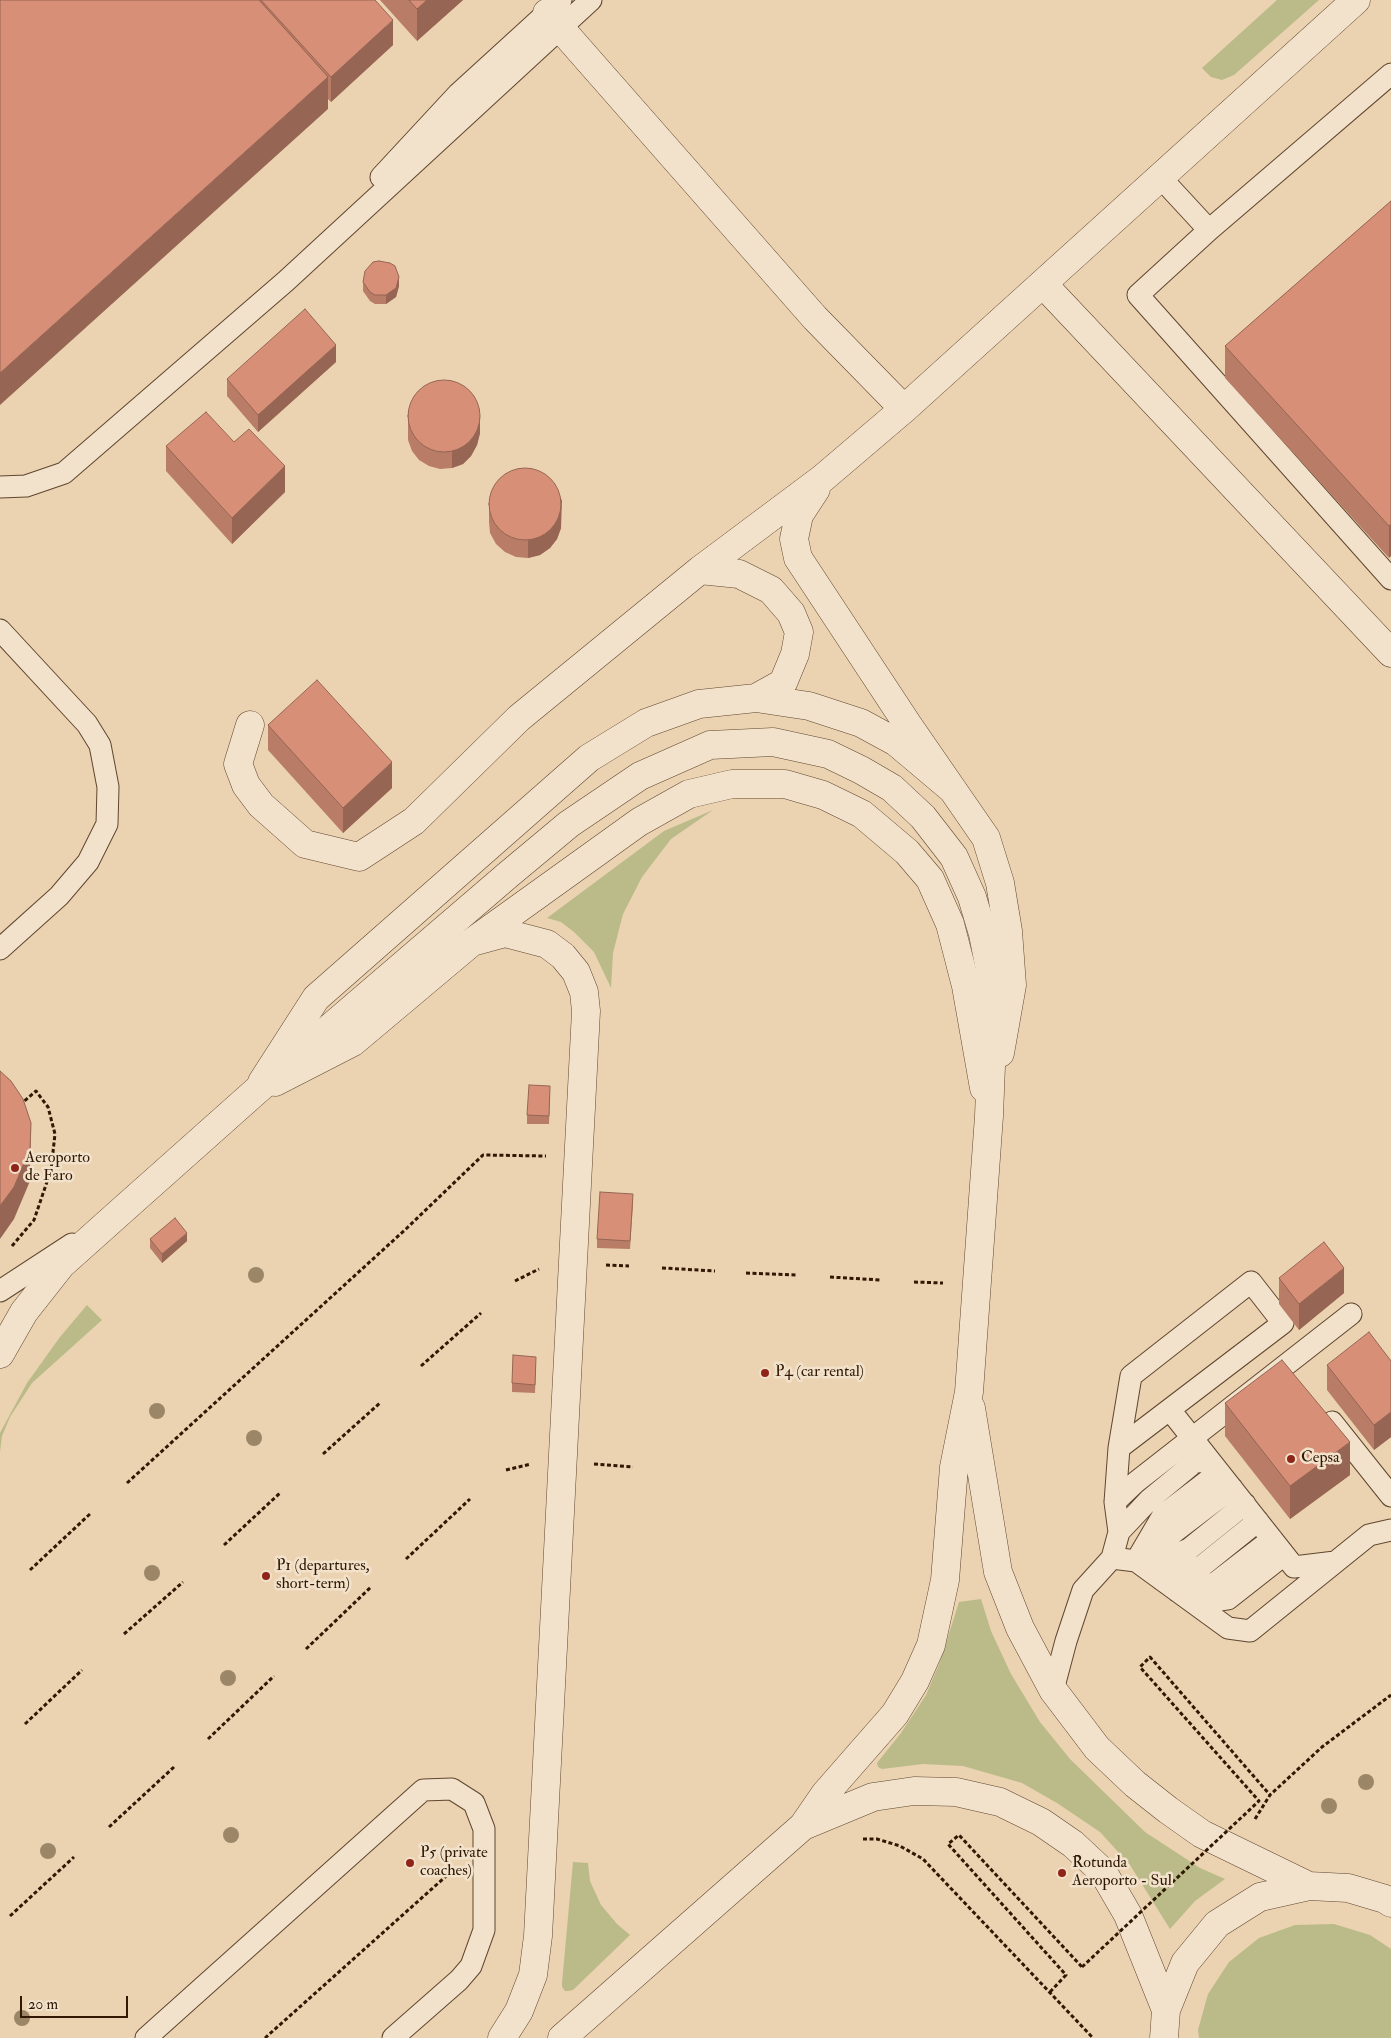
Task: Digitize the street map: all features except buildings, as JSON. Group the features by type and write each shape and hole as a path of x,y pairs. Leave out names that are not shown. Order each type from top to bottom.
{"street":[{"path":"250,725 238,764 246,785 261,804 306,844 359,857 414,820 519,718 700,570 823,478 904,409 1356,0"},
{"path":"556,14 625,99 815,318 904,409"},
{"path":"1043,284 1391,653"},
{"path":"823,478 798,515 794,539 798,558 986,838 1000,883 1008,931 1012,985 989,1116"},
{"path":"700,570 739,574 771,590 791,613 799,632 795,654 783,683 756,698"},
{"path":"255,1092 316,998 589,758 646,723 699,704 756,698 809,706 861,722 896,742 953,790"},
{"path":"0,1354 12,1317 61,1265 255,1092 516,867 569,824 640,776 710,745 773,742 828,754 892,788 923,817 954,858 972,897 983,934 994,990 982,1231 969,1392 954,1467 945,1580 931,1645 915,1681 895,1714 825,1794 803,1826 562,2038"},
{"path":"255,1092 352,1042 472,942 639,822 689,794 732,784 785,784 823,795 862,814 907,852 930,880 950,924 966,986 989,1116"},
{"path":"472,942 505,934 547,944 563,956 576,972 584,992 586,1011 538,1936 532,1975 519,2011 502,2038"},
{"path":"969,1392 998,1572 1020,1628 1053,1690 1097,1748 1135,1784 1168,1810 1202,1834 1309,1886"},
{"path":"803,1826 873,1797 914,1791 956,1792 1000,1802 1041,1822 1073,1844 1103,1872 1128,1915 1166,2010"},
{"path":"1164,2038 1166,2010 1185,1962 1217,1924 1260,1897 1309,1886 1348,1888 1385,1899 1391,1903"}],"lane":[{"path":"0,486 26,486 64,474 286,281 556,14 591,0"},
{"path":"1391,74 1209,230 1138,295 1391,580"},
{"path":"1160,177 1209,230"},
{"path":"0,630 87,724 100,745 108,787 107,824 88,862 59,896 0,949"},
{"path":"0,1291 118,1214"},
{"path":"1053,1690 1066,1641 1084,1590 1112,1558 1119,1532 1115,1502 1119,1448 1131,1376 1251,1282 1283,1323 1119,1448"},
{"path":"1115,1502 1136,1482 1193,1439 1292,1373 1351,1314"},
{"path":"1263,1338 1292,1373"},
{"path":"1316,1403 1391,1496"},
{"path":"1170,1410 1294,1567 1335,1562"},
{"path":"1119,1532 1150,1499 1195,1462 1226,1481"},
{"path":"1155,1575 1163,1515 1226,1481"},
{"path":"1155,1575 1189,1549 1226,1481"},
{"path":"1155,1575 1202,1566 1258,1522"},
{"path":"1112,1558 1155,1575 1228,1628 1250,1631 1369,1535 1391,1530"},
{"path":"1155,1575 1215,1583 1278,1547"},
{"path":"1196,1604 1228,1599 1278,1547"},
{"path":"146,2038 423,1790 452,1789 474,1803 484,1829 484,1930 471,1966 459,1980 393,2038"}],"path":[{"path":"6,1253 34,1220 51,1170 55,1134 48,1108 36,1091 17,1108"},
{"path":"127,1483 407,1228 483,1156 554,1156"},
{"path":"602,1264 629,1266"},
{"path":"662,1268 715,1271"},
{"path":"515,1281 540,1269"},
{"path":"746,1273 796,1275"},
{"path":"830,1277 881,1280"},
{"path":"914,1282 947,1283"},
{"path":"421,1366 481,1312"},
{"path":"323,1454 381,1402"},
{"path":"506,1470 536,1462"},
{"path":"590,1464 633,1467"},
{"path":"224,1545 280,1493"},
{"path":"406,1559 470,1499"},
{"path":"30,1570 91,1513"},
{"path":"124,1634 183,1582"},
{"path":"306,1650 371,1587"},
{"path":"1050,1992 1066,1974 948,1844 959,1835 1082,1967 1259,1801 1140,1667 1150,1657 1270,1795"},
{"path":"25,1724 82,1670"},
{"path":"208,1739 274,1676"},
{"path":"1255,1819 1270,1795 1322,1747 1391,1695"},
{"path":"109,1827 174,1767"},
{"path":"858,1838 877,1839 900,1846 923,1859 1093,2038"},
{"path":"265,2038 484,1843"},
{"path":"10,1916 74,1856"}],"green space":[{"path":"1277,0 1319,0 1234,75 1222,80 1211,77 1202,68"},
{"path":"713,810 671,839 642,877 623,914 613,953 611,988 594,952 561,922 547,918 664,831"},
{"path":"87,1305 102,1320 32,1383 10,1417 2,1436 0,1452 0,1433 27,1383 60,1337"},
{"path":"981,1599 991,1631 1011,1674 1040,1722 1070,1759 1145,1832 1200,1868 1225,1879 1195,1901 1170,1929 1130,1865 1100,1832 1057,1803 1022,1783 963,1766 923,1764 882,1769 878,1767 877,1763 901,1733 926,1695 940,1662 959,1602"},
{"path":"573,1862 588,1863 590,1881 601,1905 617,1924 630,1935 573,1990 565,1991 562,1983"},
{"path":"1334,1924 1370,1935 1391,1949 1391,2038 1199,2038 1198,2030 1208,1994 1229,1962 1259,1938 1295,1925"}],"place":[{"name":"Aeroporto de Faro","path":"15,1168"},
{"name":"P4 (car rental)","path":"765,1373"},
{"name":"Cepsa","path":"1291,1459"},
{"name":"P1 (departures, short-term)","path":"266,1576"},
{"name":"P5 (private coaches)","path":"410,1863"},
{"name":"Rotunda Aeroporto - Sul","path":"1062,1873"}]}
